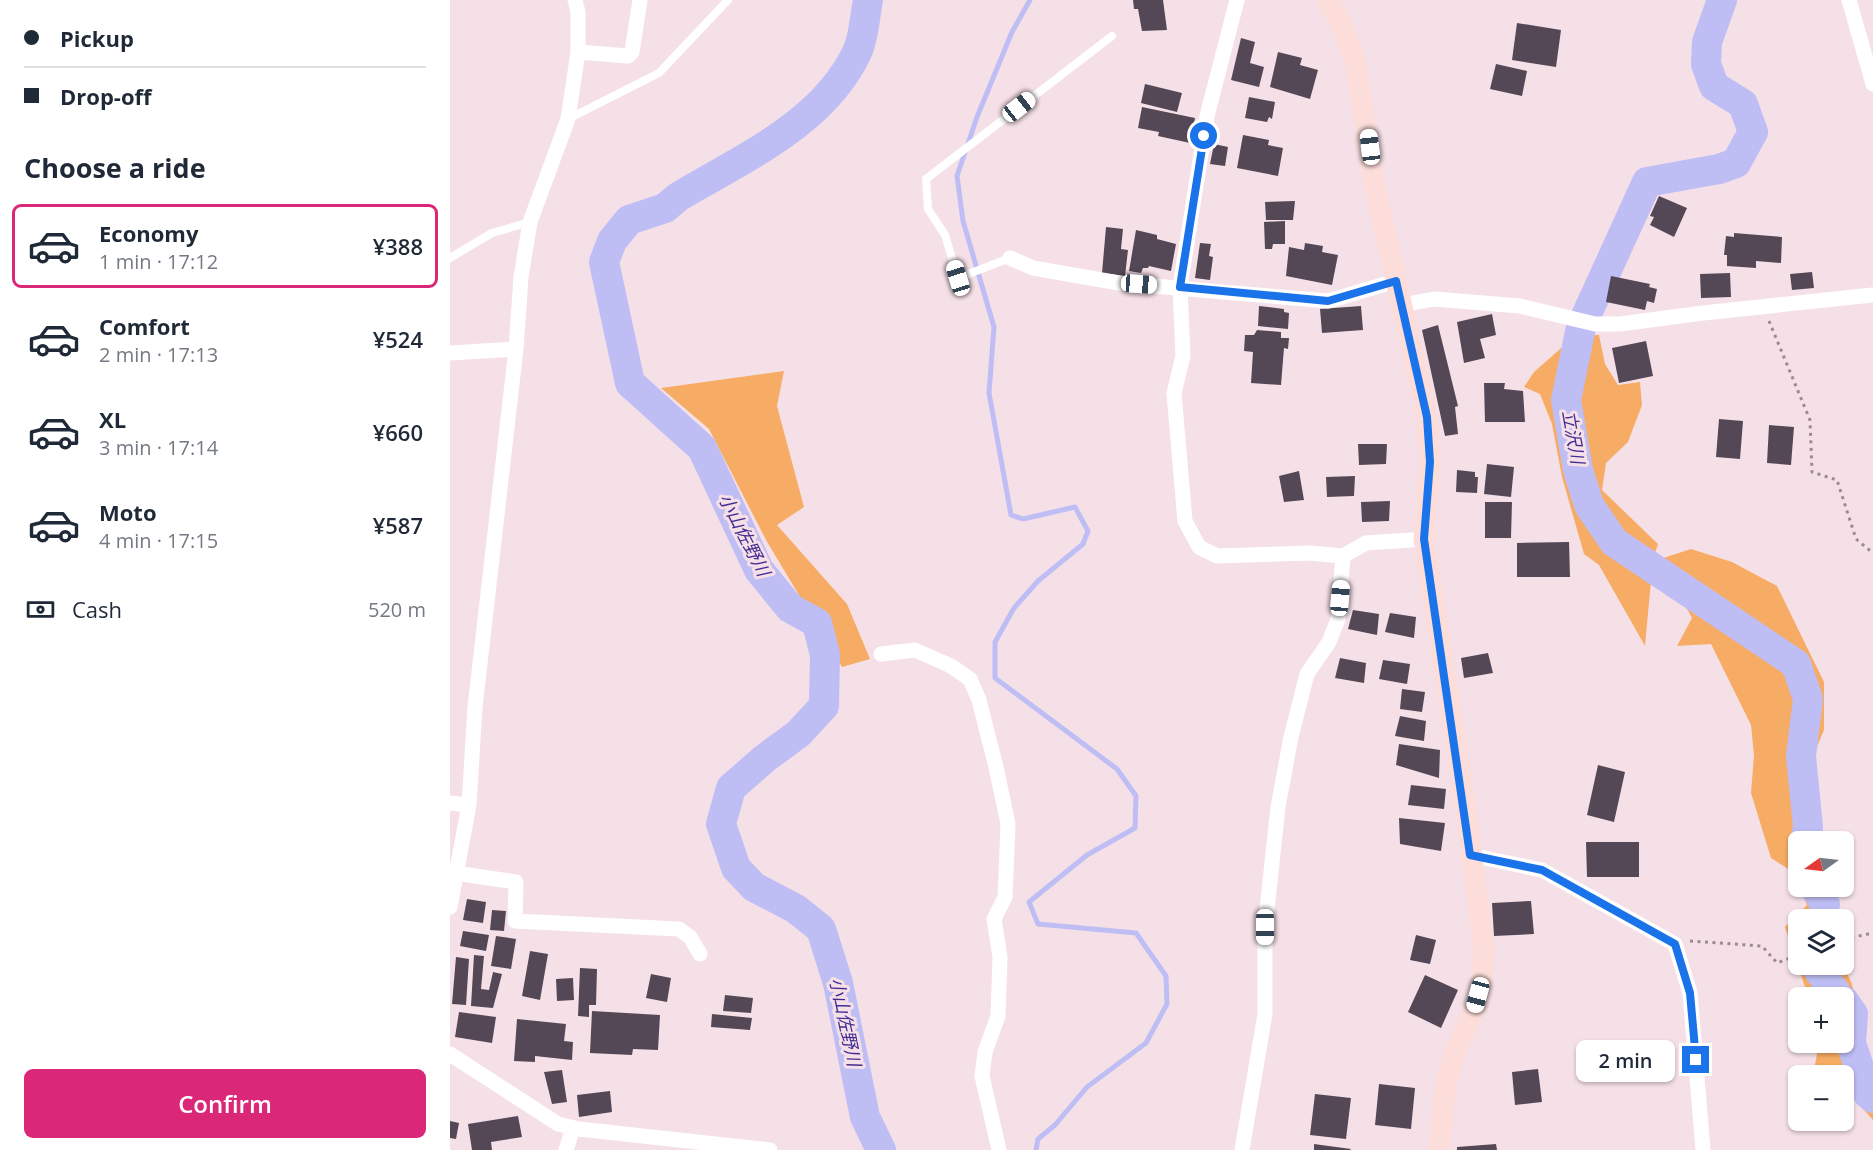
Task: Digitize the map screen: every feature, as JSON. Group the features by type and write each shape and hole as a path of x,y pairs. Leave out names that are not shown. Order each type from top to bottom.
{"street":[{"path":"450,907 470,805 475,707 516,349 521,277 530,222 568,119 578,52 578,12 574,0"},
{"path":"578,52 628,56 632,52 640,0"},
{"path":"1237,0 1207,116 1180,287 1183,356 1173,393 1185,521 1199,547 1217,555 1343,556 1366,543 1424,539"},
{"path":"1327,0 1342,24 1356,65 1374,183 1427,417 1430,462 1424,539 1484,949 1482,981 1474,1010 1454,1055 1446,1084 1439,1150"},
{"path":"1849,0 1873,84"},
{"path":"1010,258 1033,268 1119,283 1328,301 1396,281"},
{"path":"1402,305 1434,298 1520,306 1595,324 1620,324 1873,295"},
{"path":"450,353 516,349"},
{"path":"1242,1150 1265,1014 1265,927 1278,807 1291,737 1307,674 1329,642 1338,619 1343,556"},
{"path":"881,654 915,650 951,666 970,679 979,700 996,767 1008,834 1005,897 994,919 1000,957 998,1016 985,1052 982,1076 999,1150"},
{"path":"450,803 470,805"},
{"path":"1470,855 1542,870 1675,944 1690,993 1703,1150"},
{"path":"455,873 516,882 516,921 680,929 690,937 700,954"},
{"path":"450,1054 558,1124 573,1128 770,1150"},
{"path":"566,1150 573,1128"}],"lane":[{"path":"568,119 659,73 728,0"},
{"path":"1010,258 958,278 945,235 928,209 926,179 1112,36"},
{"path":"450,258 492,233 530,222"}],"path":[{"path":"1762,306 1810,420 1812,472 1838,480 1856,539 1873,553"},
{"path":"1854,937 1873,933"},
{"path":"1675,944 1698,940 1762,946 1777,963 1788,959"}],"shaded area":[{"path":"1576,335 1599,335 1605,364 1618,385 1640,382 1642,405 1628,442 1606,463 1602,490 1658,544 1653,559 1645,646 1599,565 1584,554 1562,477 1552,424 1540,394 1524,387 1534,372"},
{"path":"784,371 777,406 804,507 777,525 847,604 870,659 842,667 766,540 709,429 661,388"},
{"path":"1691,549 1732,562 1777,586 1824,682 1824,730 1808,768 1812,831 1788,831 1788,869 1771,858 1751,793 1754,755 1751,725 1711,644 1677,646 1692,618 1660,559"},
{"path":"1804,897 1832,897 1831,909 1803,909 1807,905"},
{"path":"1801,975 1848,975 1853,987 1805,987"},
{"path":"1854,995 1861,1034 1873,1063 1873,1120 1854,1099 1854,1065 1815,1065 1817,1053 1854,1053"}],"building":[{"path":"1133,0 1163,0 1167,30 1142,31 1138,9 1134,9"},
{"path":"1517,23 1561,30 1556,67 1512,60"},
{"path":"1241,38 1255,42 1250,63 1264,67 1259,87 1231,80"},
{"path":"1278,52 1302,58 1300,65 1318,70 1310,99 1270,87"},
{"path":"1496,64 1527,71 1522,96 1490,89"},
{"path":"1145,84 1182,93 1177,112 1141,103"},
{"path":"1249,97 1275,102 1272,119 1269,117 1267,122 1245,118"},
{"path":"1142,107 1195,118 1190,143 1158,136 1159,132 1138,128"},
{"path":"1243,135 1269,140 1268,145 1283,148 1278,176 1237,168"},
{"path":"1214,144 1228,147 1225,166 1210,164"},
{"path":"1659,196 1687,208 1674,237 1650,225 1654,217 1650,216"},
{"path":"1295,201 1293,220 1266,220 1265,202"},
{"path":"1285,221 1285,244 1273,244 1272,249 1265,249 1264,222"},
{"path":"1106,227 1123,229 1121,249 1128,250 1125,276 1102,273"},
{"path":"1136,230 1157,235 1157,239 1176,244 1171,271 1149,266 1143,268 1141,273 1129,271"},
{"path":"1734,233 1782,237 1781,263 1756,261 1756,268 1727,266 1727,255 1724,255 1726,236 1734,237"},
{"path":"1200,243 1211,244 1209,256 1213,257 1210,280 1195,278"},
{"path":"1305,243 1323,246 1322,252 1338,255 1332,285 1286,276 1289,247 1304,250"},
{"path":"1812,272 1814,288 1792,290 1790,274"},
{"path":"1730,273 1731,297 1701,298 1700,274"},
{"path":"1611,276 1650,284 1649,287 1657,289 1654,303 1647,301 1645,310 1606,302"},
{"path":"1259,306 1284,309 1284,312 1289,313 1288,329 1258,326"},
{"path":"1361,306 1363,330 1322,333 1320,309"},
{"path":"1492,314 1496,335 1480,339 1485,358 1464,363 1457,322"},
{"path":"1438,325 1458,406 1455,407 1458,434 1445,436 1422,330"},
{"path":"1257,330 1281,332 1281,338 1289,338 1288,349 1284,348 1281,385 1251,383 1253,352 1244,351 1245,335 1254,335"},
{"path":"1646,341 1653,376 1619,383 1612,348"},
{"path":"1484,383 1505,383 1504,389 1523,391 1525,422 1485,422"},
{"path":"1719,419 1743,421 1740,459 1716,457"},
{"path":"1769,425 1794,427 1791,465 1767,463"},
{"path":"1358,444 1387,444 1386,464 1359,465"},
{"path":"1487,464 1514,467 1511,497 1484,494"},
{"path":"1457,470 1475,472 1475,477 1478,477 1477,493 1456,492"},
{"path":"1299,471 1304,500 1284,502 1279,476"},
{"path":"1355,476 1354,496 1327,497 1326,477"},
{"path":"1390,501 1389,521 1362,522 1361,502"},
{"path":"1485,502 1512,502 1511,538 1485,538"},
{"path":"1569,542 1570,577 1517,577 1517,543"},
{"path":"1353,610 1379,614 1377,635 1348,629"},
{"path":"1390,613 1416,617 1414,638 1385,632"},
{"path":"1488,653 1493,673 1464,678 1461,658"},
{"path":"1340,658 1366,663 1364,683 1335,678"},
{"path":"1383,660 1410,664 1407,684 1379,679"},
{"path":"1402,689 1425,692 1422,712 1400,709"},
{"path":"1400,716 1426,721 1424,741 1395,736"},
{"path":"1399,744 1440,750 1439,778 1396,765"},
{"path":"1598,765 1625,772 1614,822 1587,815"},
{"path":"1411,785 1446,789 1444,809 1408,805"},
{"path":"1399,818 1445,823 1441,851 1400,844"},
{"path":"1586,842 1639,842 1639,877 1587,877"},
{"path":"467,899 486,902 483,923 463,920"},
{"path":"1531,901 1534,934 1494,936 1492,903"},
{"path":"492,910 506,911 504,931 490,930"},
{"path":"463,931 489,935 486,951 460,946"},
{"path":"1416,935 1436,940 1430,964 1410,960"},
{"path":"496,936 516,939 511,969 491,966"},
{"path":"530,951 548,954 540,1000 522,996"},
{"path":"474,955 484,956 481,989 489,990 493,972 502,974 493,1008 471,1006"},
{"path":"456,957 469,959 466,1005 452,1004"},
{"path":"580,968 597,969 596,1005 589,1005 589,1017 578,1016"},
{"path":"651,974 671,978 667,1002 646,998"},
{"path":"1425,975 1458,990 1441,1028 1408,1012"},
{"path":"573,978 574,1000 557,1001 556,979"},
{"path":"725,995 753,998 751,1013 723,1011"},
{"path":"592,1011 660,1015 658,1050 633,1049 632,1055 590,1053"},
{"path":"459,1012 496,1017 492,1043 455,1037"},
{"path":"712,1014 752,1018 750,1030 711,1027"},
{"path":"517,1019 566,1024 564,1041 573,1042 572,1060 535,1056 535,1062 514,1061"},
{"path":"1538,1069 1542,1102 1515,1105 1512,1072"},
{"path":"562,1070 567,1102 552,1104 544,1072"},
{"path":"1379,1084 1415,1088 1411,1129 1375,1125"},
{"path":"610,1091 612,1112 579,1117 577,1095"},
{"path":"1315,1094 1351,1098 1346,1139 1310,1135"},
{"path":"518,1116 522,1137 491,1142 492,1150 472,1150 468,1124"},
{"path":"450,1121 459,1123 456,1139 450,1138"},
{"path":"1314,1144 1351,1149 1314,1150"},
{"path":"1496,1144 1497,1150 1457,1150 1457,1147"}],"waterway":[{"name":"小山佐野川","path":"868,0 858,50 843,76 825,98 804,118 755,153 678,197 665,208 629,220 612,241 604,262 630,383 702,448 759,570 790,608 817,623 825,655 824,706 798,734 764,759 731,788 721,824 736,868 754,887 796,909 821,929 838,983 865,1117 881,1150"},
{"path":"1030,0 1012,32 977,117 957,176 963,221 994,327 989,393 1011,515 1023,519 1075,507 1088,531 1083,544 1038,581 1014,608 995,642 995,678 1117,769 1136,796 1135,828 1087,855 1029,902 1038,924 1136,933 1166,976 1167,1004 1146,1043 1087,1087 1055,1125 1038,1139 1036,1150"},
{"name":"立沢川","path":"1722,0 1707,42 1706,64 1714,86 1743,104 1753,132 1736,163 1719,169 1647,182 1581,327 1566,400 1578,470 1589,505 1614,542 1796,664 1808,699 1801,756 1807,831"},
{"name":"立沢川","path":"1821,897 1825,904 1824,909"},
{"name":"立沢川","path":"1822,975 1831,987"},
{"name":"立沢川","path":"1854,1052 1868,1094 1873,1098"}],"route":[{"path":"1204,136 1180,287 1208,292 1328,301 1396,281 1427,417 1430,462 1424,539 1428,580 1466,811 1470,855 1542,870 1675,944 1690,993 1696,1060"}]}
